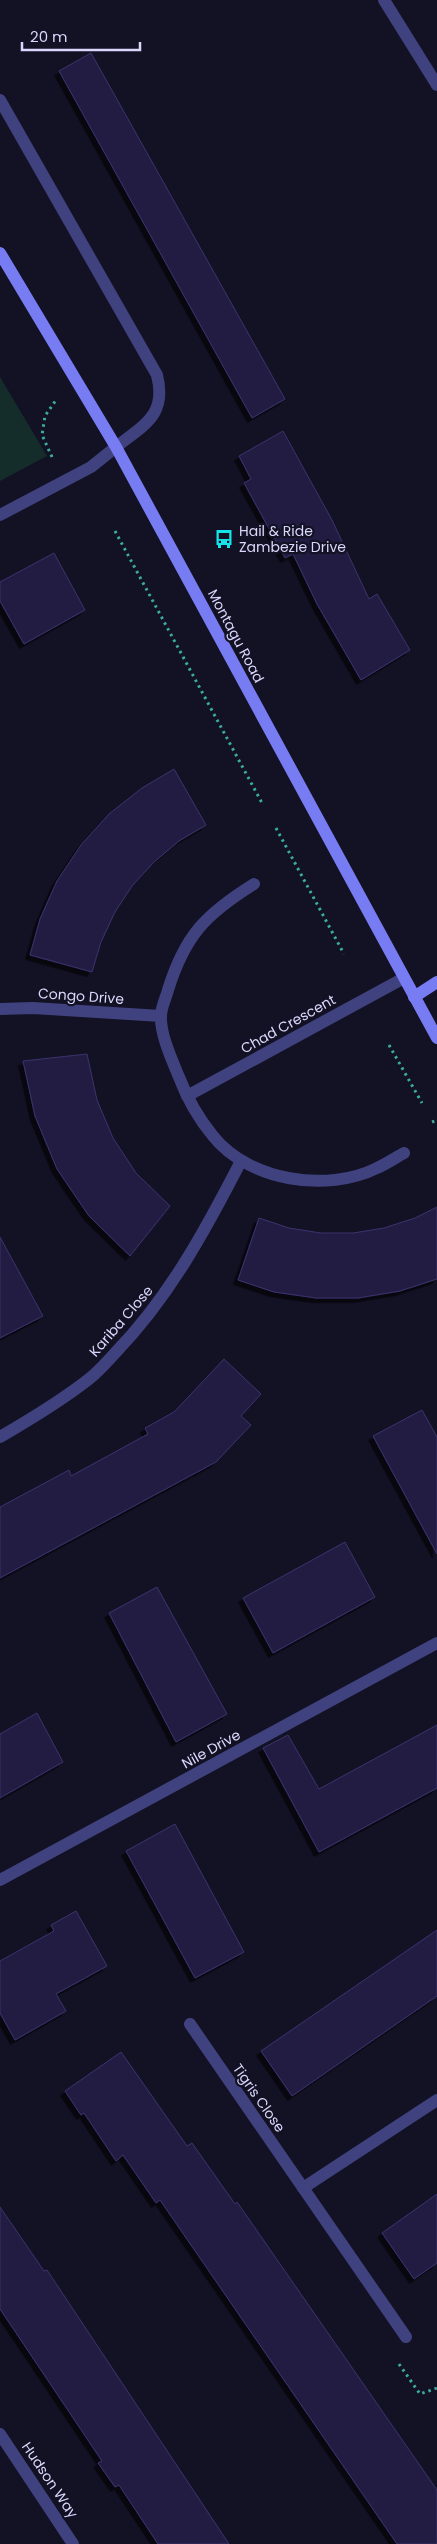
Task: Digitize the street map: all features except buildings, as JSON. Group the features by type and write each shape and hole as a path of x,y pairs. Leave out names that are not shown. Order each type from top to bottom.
{"main road":[{"name":"Montagu Road","path":"0,253 116,447 437,1038"},
{"path":"414,997 437,982"}],"street":[{"path":"384,0 437,85"},
{"path":"0,100 157,375 162,392 157,410 144,425 91,467 0,515"},
{"path":"254,884 221,905 189,939 173,976 161,1016 168,1050 187,1096 213,1137 241,1161 275,1174 302,1180 341,1180 376,1169 404,1153"},
{"name":"Chad Crescent","path":"187,1096 404,978"},
{"name":"Congo Drive","path":"0,1009 33,1008 161,1016"},
{"name":"Kariba Close","path":"0,1437 45,1411 91,1378 131,1336 157,1306 186,1263 241,1161"},
{"name":"Nile Drive","path":"0,1880 437,1643"},
{"name":"Tigris Close","path":"190,2024 406,2337"},
{"path":"303,2188 437,2100"},
{"name":"Hudson Way","path":"0,2434 73,2544"}],"path":[{"path":"47,463 53,457 42,435 45,416 54,401"},
{"path":"115,530 262,804"},
{"path":"276,828 344,954"},
{"path":"389,1045 422,1104"},
{"path":"432,1122 437,1120"},
{"path":"406,2337 391,2352 420,2394 437,2388"}],"green space":[{"path":"0,377 47,456 0,481"}],"place":[{"name":"Hail & Ride Zambezie Drive","path":"224,539"}]}
